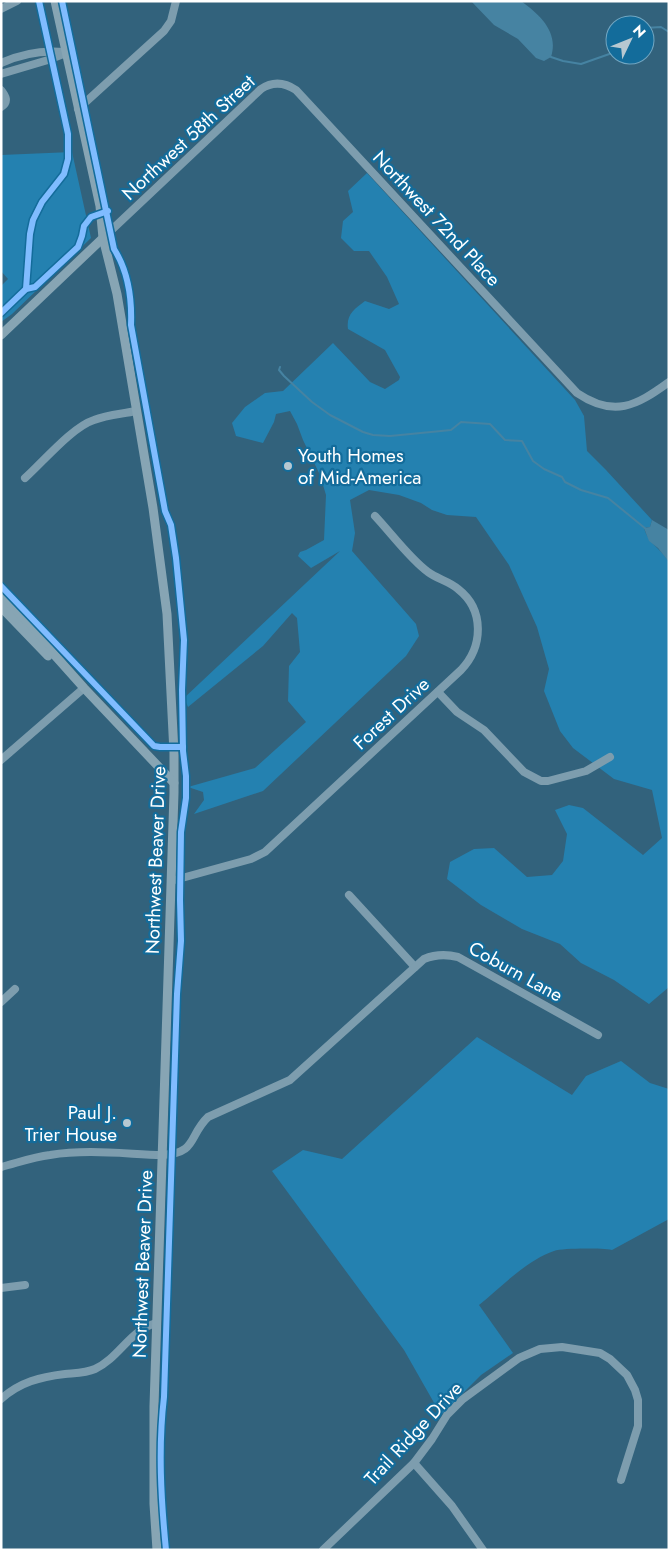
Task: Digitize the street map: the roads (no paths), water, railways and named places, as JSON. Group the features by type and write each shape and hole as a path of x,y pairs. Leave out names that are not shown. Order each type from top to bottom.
{"main road":[{"name":"Northwest Beaver Drive","path":"55,1 100,206 103,238 117,294 153,508 167,614 174,783 154,1406 154,1504 157,1550"},
{"path":"1,335 103,238"},
{"path":"1,595 84,688 174,783"},
{"path":"1,607 67,675 84,688"}],"street":[{"path":"1,9 16,1"},
{"path":"78,109 164,31 171,21 176,1"},
{"path":"1,63 12,58 47,50 66,53"},
{"path":"1,74 66,53"},
{"name":"Northwest 58th Street","path":"103,238 261,88 273,82"},
{"name":"Northwest 72nd Place","path":"273,82 285,84 296,90 569,386 588,400 600,405 618,407 631,405 643,400 669,382"},
{"path":"1,90 6,103 1,107"},
{"path":"25,478 76,430 87,423 105,417 136,411"},
{"name":"Forest Drive","path":"171,881 251,859 265,852 438,692 461,670 473,655 479,628 470,601 458,588 436,577 421,566 375,516"},
{"path":"1,760 84,688"},
{"path":"438,692 457,712 488,734 524,772 541,781 586,771 610,757"},
{"path":"349,895 415,967"},
{"name":"Coburn Lane","path":"1,1167 33,1158 65,1153 162,1155 176,1154 186,1150 203,1122 214,1113 290,1080 424,959 431,956 449,955 458,957 598,1035"},
{"path":"1,1002 16,989"},
{"path":"1,1288 25,1285"},
{"path":"1,1388 4,1396 22,1384 38,1378 95,1369 145,1326 156,1322"},
{"name":"Trail Ridge Drive","path":"323,1550 414,1462 432,1439 447,1415 463,1398 519,1358 540,1349 562,1347 588,1350 605,1356 627,1375 638,1400 638,1426 621,1480"},
{"path":"414,1462 452,1506 483,1550"}],"waterway":[{"path":"655,27 661,27 669,32"},
{"path":"551,57 581,64 605,56"},
{"path":"280,367 279,370 284,376 312,402 330,415 373,435 390,436 451,430 461,422 490,424 505,440 522,441 533,461 544,469 562,477 565,482 581,490 608,498 646,529"}],"place":[{"name":"Youth Homes of Mid-America","path":"288,466"},
{"name":"Paul J. Trier House","path":"127,1123"}]}
